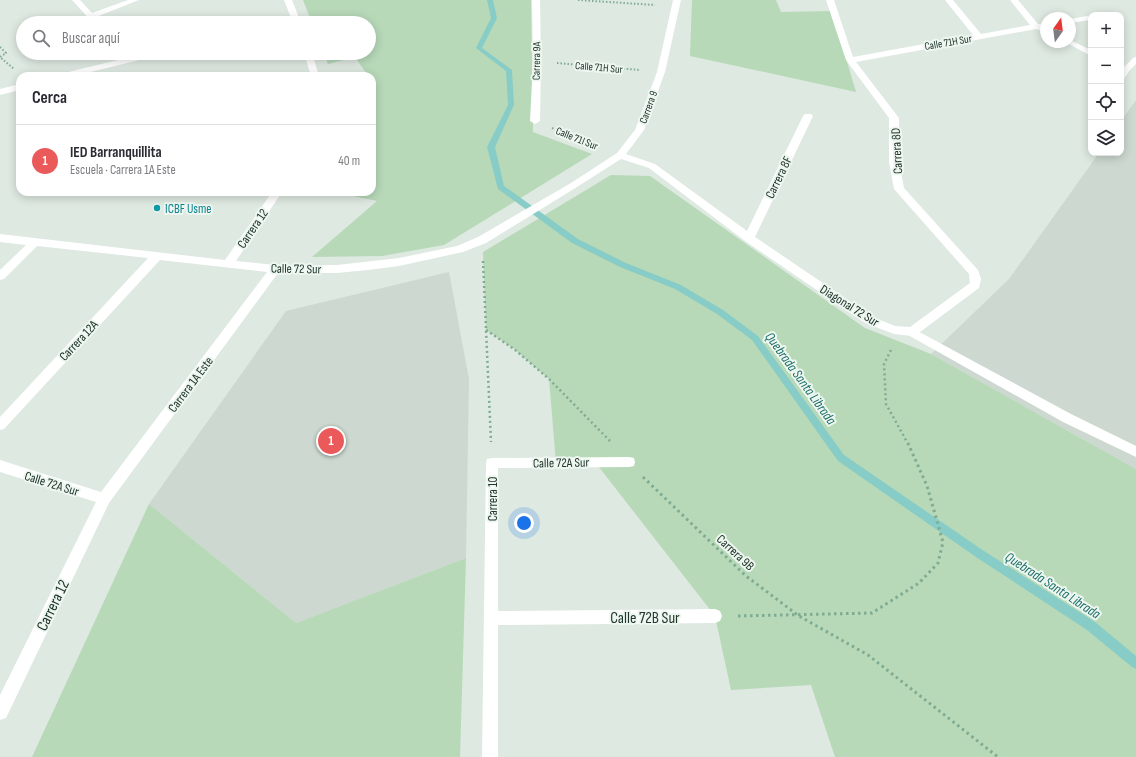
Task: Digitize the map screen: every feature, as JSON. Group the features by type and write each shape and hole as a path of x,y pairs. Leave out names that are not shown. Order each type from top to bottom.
{"street":[{"path":"76,0 91,16 136,0"},
{"path":"288,0 295,16"},
{"name":"Carrera 9A","path":"534,121 537,62 536,0"},
{"name":"Carrera 8D","path":"830,0 850,60 894,118 894,162 899,189 974,273 976,279 975,285 907,332"},
{"path":"949,0 979,36"},
{"path":"1014,0 1036,26 1040,28"},
{"name":"Carrera 9","path":"574,184 620,155 639,130 661,72 676,3"},
{"path":"1076,19 1087,18"},
{"name":"Calle 71H Sur","path":"850,60 1040,26"},
{"path":"1076,46 1088,52"},
{"path":"76,72 115,60"},
{"path":"310,60 314,72"},
{"path":"1124,68 1136,60"},
{"path":"0,92 16,88"},
{"name":"Carrera 8F","path":"749,238 808,116"},
{"name":"Diagonal 72 Sur","path":"620,155 652,166 749,238 869,320 894,330 907,332 1067,418 1136,452"},
{"name":"Calle 72 Sur","path":"0,238 275,269 337,269 399,262 460,249 482,240 574,184"},
{"name":"Carrera 12","path":"228,264 274,196"},
{"path":"0,276 34,242"},
{"name":"Carrera 12A","path":"0,425 157,256"},
{"name":"Carrera 1A Este","path":"104,499 275,269"},
{"name":"Calle 72A Sur","path":"492,463 629,462"},
{"name":"Carrera 10","path":"490,757 492,463"},
{"name":"Calle 72A Sur","path":"0,466 104,499"},
{"name":"Carrera 12","path":"0,712 104,499"},
{"name":"Calle 72B Sur","path":"491,618 715,616"}],"path":[{"path":"578,0 676,3"},
{"path":"0,47 6,53 0,57 17,71"},
{"name":"Calle 71H Sur","path":"537,62 661,72"},
{"name":"Calle 71I Sur","path":"534,121 620,155"},
{"name":"Carrera 10","path":"482,240 492,463"},
{"name":"Carrera 9B","path":"486,330 514,349 549,379 661,495 746,576 799,616 868,655 998,757"},
{"path":"715,616 799,616 872,613 919,583 938,563 943,542 927,486 907,441 886,404 884,364 907,332"}],"shaded area":[{"path":"1136,100 1136,469 931,354 1009,279 1097,156 1124,156 1124,117"},
{"path":"449,272 469,379 466,558 296,623 149,504 286,311"}],"green space":[{"path":"303,0 531,0 533,132 592,154 444,245 382,256 312,257 377,201 354,196 376,196 376,72 365,72 357,60 376,60 376,16 309,16"},
{"path":"692,0 776,0 781,12 832,11 856,92 690,56"},
{"path":"327,60 343,60 328,64"},
{"path":"611,175 650,176 865,328 931,354 1136,469 1136,757 835,757 811,685 731,690 715,616 595,462 556,463 549,379 514,349 486,330 483,252"},
{"path":"149,504 296,623 466,558 460,757 32,757"}],"waterway":[{"name":"Quebrada Santa Librada","path":"490,0 494,18 479,48 509,70 511,105 491,147 501,187 575,241 623,265 678,287 720,312 755,338 841,458 980,554 1091,626 1136,663"}],"place":[{"name":"ICBF Usme","path":"157,208"},
{"name":"IED Barranquillita","path":"331,441"}]}
